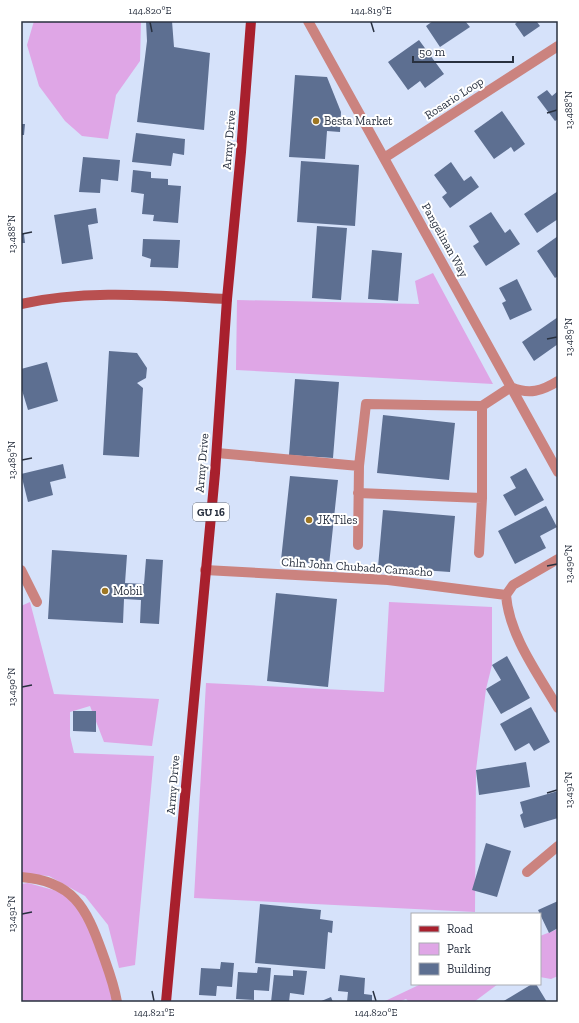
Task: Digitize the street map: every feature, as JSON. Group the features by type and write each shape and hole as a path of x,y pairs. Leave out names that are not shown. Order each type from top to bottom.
{"main road":[{"name":"Army Drive","path":"166,1002 206,570 227,299 241,152 251,21"},
{"path":"21,304 40,300 100,295 227,299"}],"street":[{"name":"Pangelinan Way","path":"308,21 558,472"},
{"name":"Rosario Loop","path":"384,158 558,46"},
{"path":"358,545 359,466 366,404 482,406 511,387 522,392 533,392 558,381"},
{"path":"479,553 482,498 482,406"},
{"path":"216,453 359,466"},
{"path":"358,493 482,498"},
{"path":"558,559 513,585 506,595 512,622 526,652 558,708"},
{"path":"21,570 37,602"},
{"name":"Chln John Chubado Camacho","path":"206,570 388,580 506,595"},
{"path":"527,872 558,846"},
{"path":"21,877 52,883 67,890 79,901 88,915 95,931 114,984 117,1002"}],"green space":[{"path":"34,21 141,21 140,61 116,95 108,139 82,136 65,121 39,86 27,45"},
{"path":"433,273 493,384 236,370 237,300 419,304 415,281"},
{"path":"30,602 54,694 159,699 152,746 104,742 90,706 70,712 70,736 74,753 154,756 135,965 119,968 108,925 85,896 49,876 21,874 21,606"},
{"path":"389,602 492,607 492,665 486,689 476,770 475,912 194,898 206,683 384,692"},
{"path":"28,883 68,894 85,919 116,1002 21,1002 21,884"},
{"path":"558,929 558,976 551,979 541,977 541,936"},
{"path":"419,985 497,985 474,1002 409,1002 406,999 399,1002 383,1002"}],"building":[{"path":"146,21 172,21 174,47 210,53 204,130 137,122 147,41"},
{"path":"433,21 465,21 470,27 440,47 426,26"},
{"path":"518,21 539,21 537,22 540,26 524,37 515,24"},
{"path":"419,40 444,74 425,88 420,81 408,90 388,62"},
{"name":"Besta Market","path":"295,75 327,77 341,112 340,132 327,131 325,159 289,157"},
{"path":"547,90 552,96 558,91 558,119 555,121 537,97"},
{"path":"502,111 525,144 514,152 511,147 494,159 474,131"},
{"path":"21,124 25,124 24,135 21,135"},
{"path":"136,133 185,139 184,155 173,153 171,166 132,162"},
{"path":"83,157 120,160 118,181 101,179 100,193 79,192"},
{"path":"301,161 359,165 355,226 297,222"},
{"path":"451,162 464,181 471,176 479,187 450,208 442,197 447,193 434,175"},
{"path":"133,170 151,172 151,178 168,179 168,185 181,186 178,223 153,221 154,215 142,214 144,194 131,192"},
{"path":"558,191 558,219 537,233 524,214"},
{"path":"96,208 98,223 88,225 93,259 62,264 54,215"},
{"path":"491,212 505,233 510,229 520,244 486,266 473,246 479,242 469,226"},
{"path":"317,226 347,228 341,300 312,298"},
{"path":"21,234 24,234 25,243 21,243"},
{"path":"558,236 558,276 555,278 537,251"},
{"path":"143,239 180,240 178,268 150,267 151,259 142,256"},
{"path":"372,250 402,253 398,301 368,299"},
{"path":"517,279 532,310 510,320 502,303 506,301 499,288"},
{"path":"558,317 558,344 534,361 522,342"},
{"path":"109,351 137,353 147,368 146,378 137,383 143,388 139,457 103,455"},
{"path":"47,362 58,401 28,410 21,387 21,369"},
{"path":"295,379 339,382 333,458 289,455"},
{"path":"383,415 455,423 449,480 377,473"},
{"path":"63,464 66,478 50,482 53,495 28,502 21,474"},
{"path":"526,468 544,500 515,516 503,495 516,488 510,477"},
{"name":"JK Tiles","path":"290,476 338,480 329,565 281,560"},
{"path":"546,506 557,527 540,536 546,548 515,564 498,531"},
{"path":"383,510 455,516 450,572 378,567"},
{"name":"Mobil","path":"52,550 127,555 125,583 144,584 146,559 163,560 159,624 140,623 141,600 124,599 123,623 48,619"},
{"path":"276,593 337,599 328,687 267,681"},
{"path":"507,656 530,698 501,714 486,689 501,680 492,665"},
{"path":"531,707 550,742 534,751 529,743 515,751 500,724"},
{"path":"73,711 96,711 96,732 73,731"},
{"path":"526,762 530,787 479,795 476,770"},
{"path":"558,791 558,818 524,828 520,815 523,813 520,802"},
{"path":"486,843 511,851 497,897 472,890"},
{"path":"558,901 558,928 549,933 541,916 541,913 538,910"},
{"path":"260,904 321,910 320,919 333,921 332,933 328,932 325,969 255,963"},
{"path":"221,962 234,963 232,987 217,986 216,996 199,995 201,968 220,969"},
{"path":"258,967 271,968 269,991 254,990 254,1000 236,999 238,972 257,973"},
{"path":"293,970 307,971 304,995 290,993 289,1002 271,1002 274,975 293,976"},
{"path":"340,975 365,978 364,994 372,995 372,1002 347,1002 348,992 338,991"},
{"path":"530,985 537,985 547,1002 502,1002"},
{"path":"331,997 333,1002 319,1002"}],"place":[{"name":"Besta Market","path":"316,121"},
{"name":"JK Tiles","path":"309,520"},
{"name":"Mobil","path":"105,591"}]}
